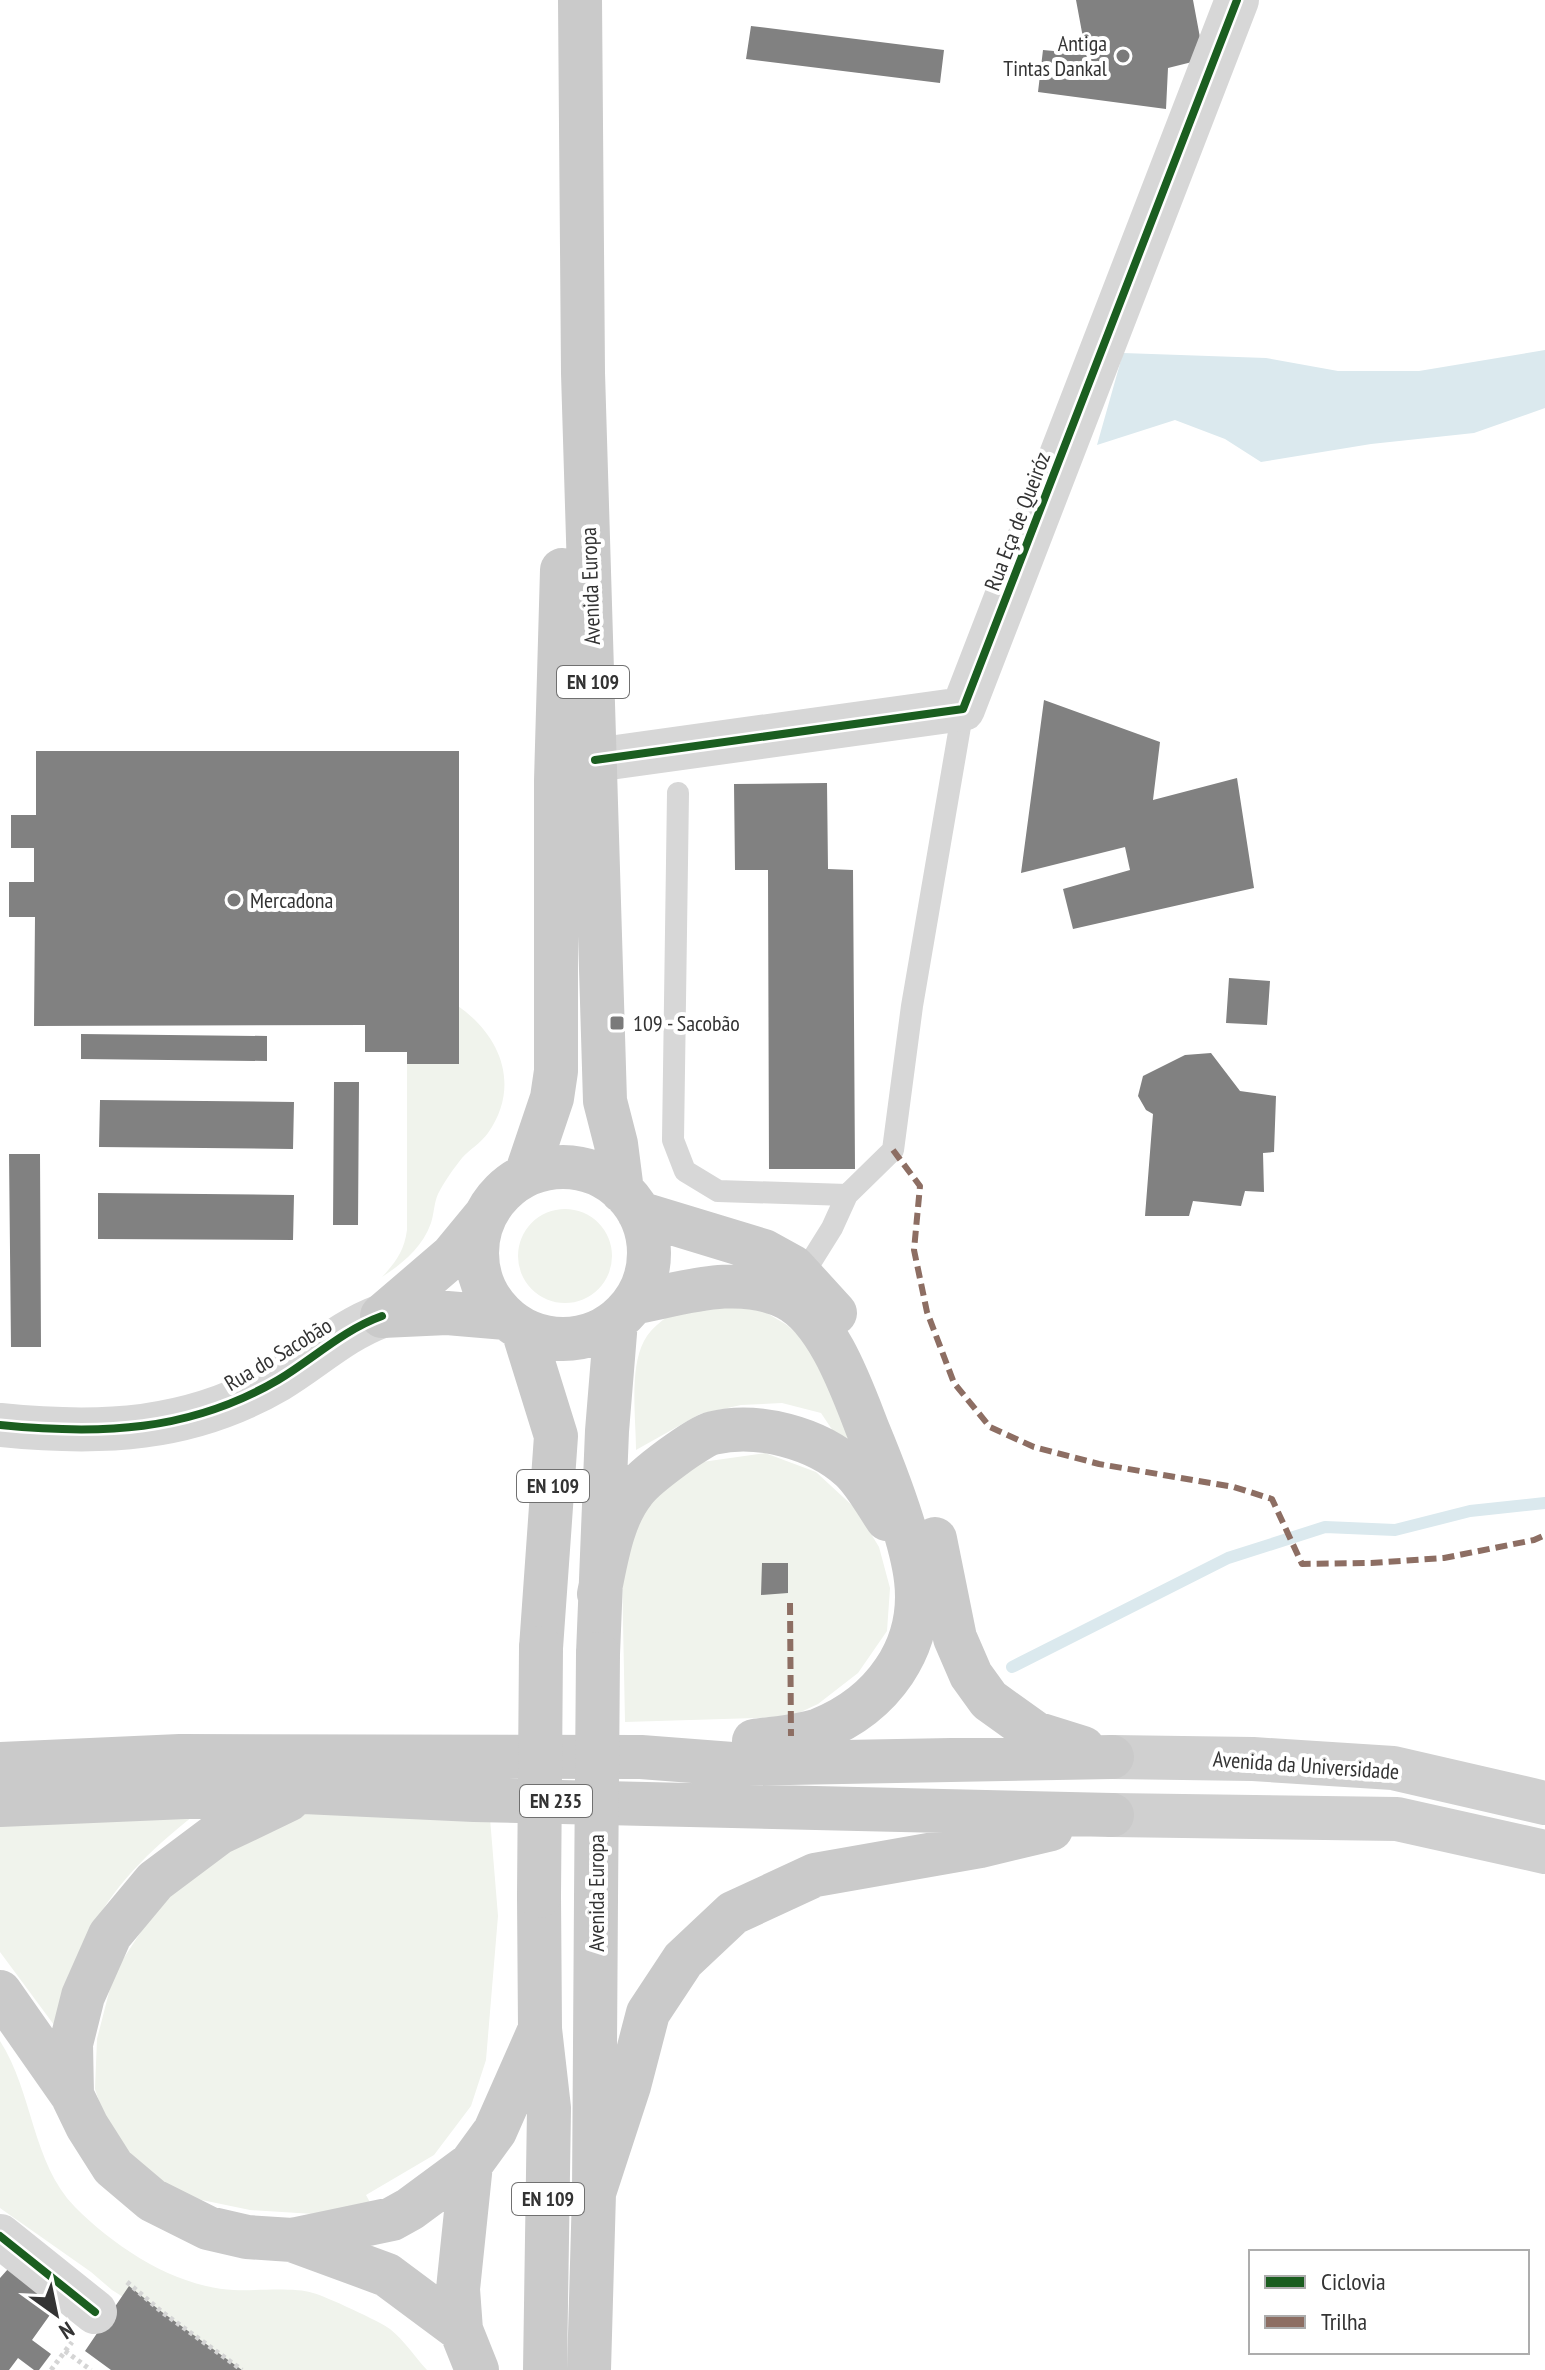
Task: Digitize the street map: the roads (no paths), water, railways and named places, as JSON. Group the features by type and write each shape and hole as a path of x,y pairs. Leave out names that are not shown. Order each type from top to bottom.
{"main road":[{"name":"Avenida Europa","path":"580,0 580,172 605,1101 631,1202 645,1228 649,1259 641,1289 624,1312 599,1594 594,2193 589,2370"},
{"name":"Avenida Europa","path":"545,2370 549,2108 540,2029 541,1648 556,1436 514,1324 489,1297 481,1279 477,1255 479,1234 486,1214 507,1189 526,1175 552,1098 556,1071 556,781 566,353 580,172"},
{"path":"526,1175 555,1168 584,1170 605,1178 631,1202 764,1251 793,1267 858,1341 938,1545 955,1638 971,1675 989,1700 1035,1733 1112,1757"},
{"path":"382,1316 452,1256 486,1214"},
{"path":"382,1316 447,1313 514,1324 540,1336 566,1339 592,1334 624,1312 733,1284 760,1287 790,1300 814,1322 829,1344 880,1459 909,1550 916,1580 916,1621 906,1654 886,1685 854,1713 818,1730 641,1757"},
{"path":"599,1594 610,1538 633,1491 661,1466 711,1433 757,1430 816,1446 852,1470 909,1550"},
{"name":"EN 235","path":"0,1764 180,1756 641,1757 732,1764 1112,1757"},
{"name":"Avenida da Universidade","path":"1112,1757 1253,1759 1393,1768 1545,1803"},
{"path":"72,2095 71,2044 83,1996 110,1935 155,1881 219,1833 304,1792"},
{"name":"EN 235","path":"0,1805 304,1792 474,1800 1397,1819 1545,1852"},
{"path":"594,2193 629,2086 648,2013 683,1960 733,1913 815,1875 980,1846 1112,1815"},
{"path":"0,1992 72,2095 113,2167 152,2200 208,2228 247,2237 292,2240 392,2219 410,2209 471,2164 495,2131 540,2029"},
{"path":"471,2164 458,2289 461,2330 477,2370"},
{"path":"292,2240 387,2275 461,2330"}],"street":[{"name":"Rua Eça de Queiróz","path":"963,709 1237,0"},
{"path":"595,760 963,709"},
{"name":"Rua do Sacobão","path":"0,1425 97,1430 136,1428 187,1419 236,1402 280,1379 363,1323 382,1316"},
{"path":"0,2236 95,2312"}],"lane":[{"path":"793,1267 812,1260 832,1228 847,1195 893,1150 912,1006 963,709"},
{"path":"678,793 673,1140 685,1171 718,1191 847,1195"}],"waterway":[{"path":"1012,1667 1228,1558 1325,1527 1395,1530 1470,1511 1545,1503"}],"place":[{"name":"Antiga Tintas Dankal","path":"1123,56"},
{"name":"Mercadona","path":"234,900"},
{"name":"109 - Sacobão","path":"617,1023"}]}
